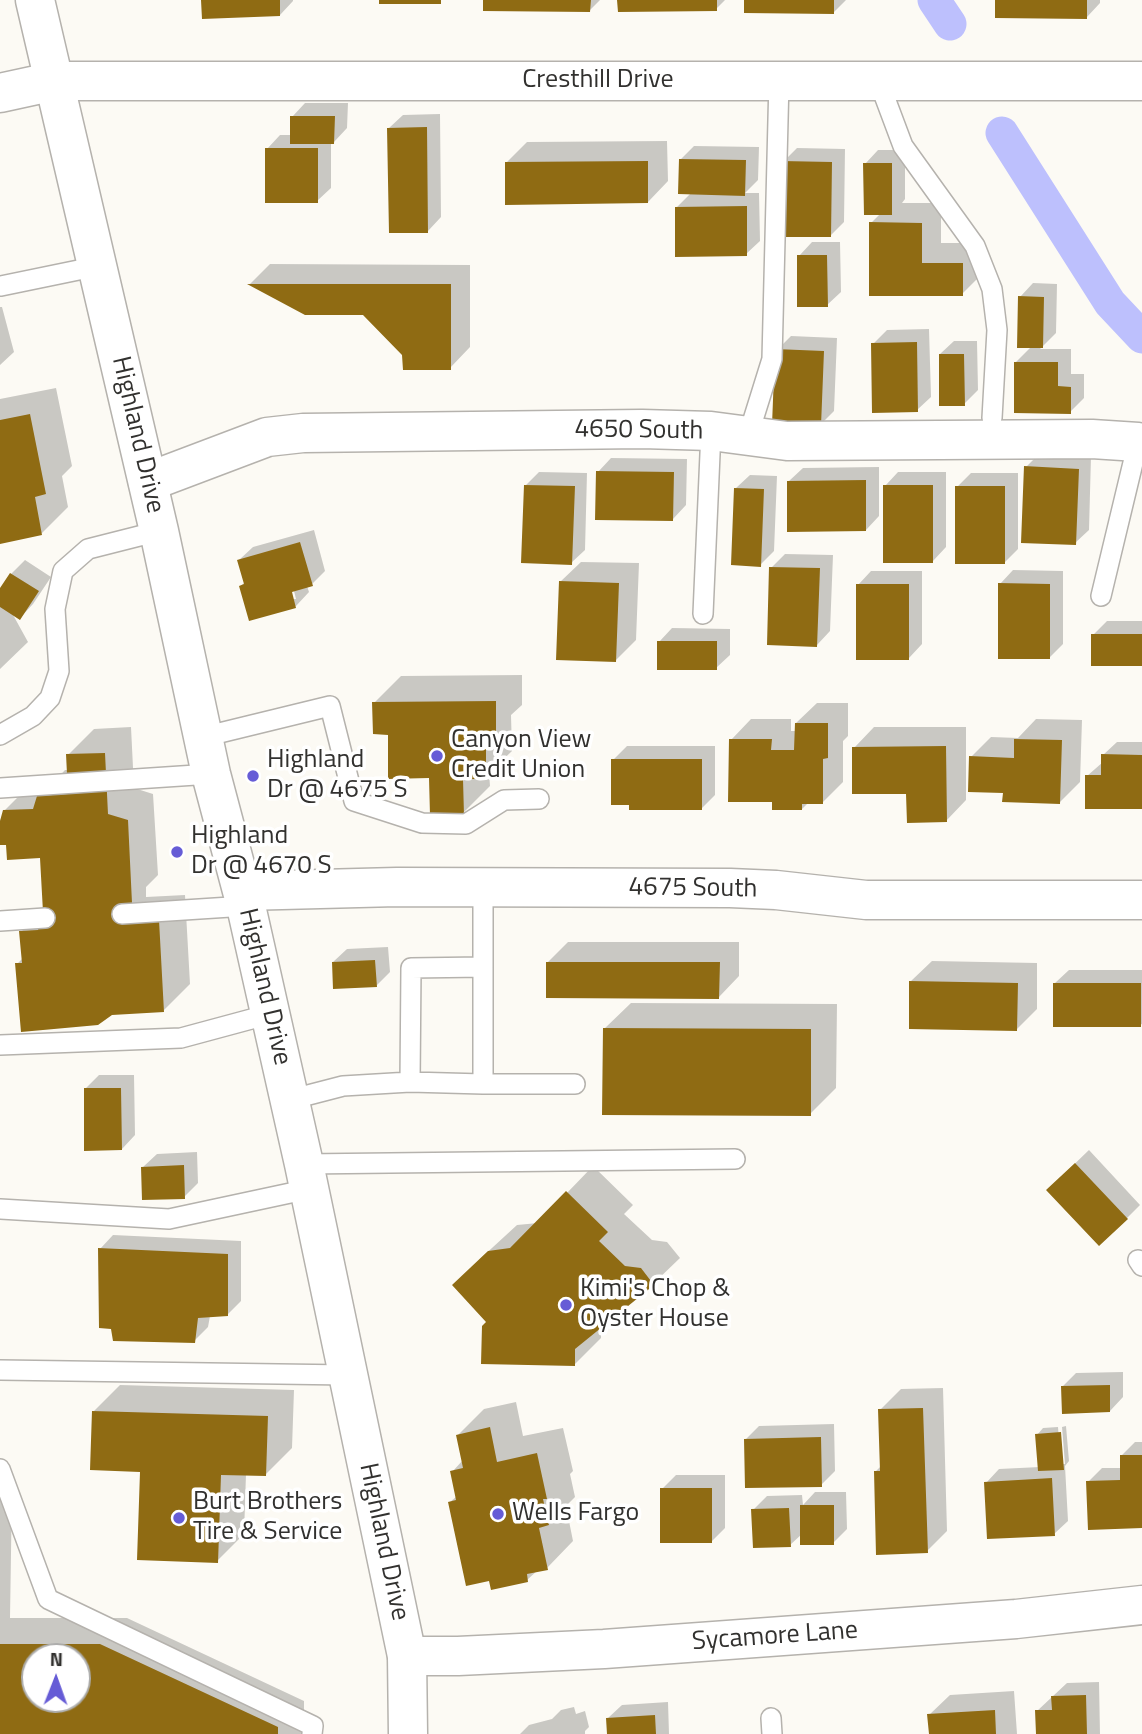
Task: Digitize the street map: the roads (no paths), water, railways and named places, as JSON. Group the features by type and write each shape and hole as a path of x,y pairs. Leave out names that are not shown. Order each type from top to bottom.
{"street":[{"name":"Highland Drive","path":"35,0 148,482 211,774 244,899 307,1176 407,1656 408,1734"},
{"name":"Cresthill Drive","path":"0,93 55,82 1142,81"},
{"name":"4650 South","path":"148,482 267,437 303,433 642,429 711,431 787,441 1092,439 1138,442"},
{"name":"4675 South","path":"244,899 301,888 483,888 776,890 866,900 1142,900"},
{"name":"Sycamore Lane","path":"407,1656 604,1649 1016,1619 1142,1605"}],"lane":[{"path":"748,436 772,359 779,80"},
{"path":"878,82 902,146 975,246 992,289 997,330 992,418"},
{"path":"0,285 98,266"},
{"path":"703,614 711,431"},
{"path":"1101,596 1138,442"},
{"path":"0,735 33,716 50,698 60,671 55,609 63,570 88,549 159,531"},
{"path":"203,737 330,706 354,801 422,823 466,824 504,800 539,799"},
{"path":"0,788 211,774"},
{"path":"483,888 483,1084"},
{"path":"122,914 244,899"},
{"path":"0,921 46,918"},
{"path":"410,1083 411,968 483,967"},
{"path":"0,1045 180,1038 270,1014"},
{"path":"289,1100 343,1086 410,1083 575,1084"},
{"path":"0,1209 169,1219 307,1176 735,1159"},
{"path":"0,1370 348,1375"},
{"path":"0,1469 48,1599 313,1726 312,1734"}],"waterway":[{"path":"934,0 950,24"},
{"path":"1002,133 1110,303 1142,337"}],"place":[{"name":"Canyon View Credit Union","path":"437,756"},
{"name":"Highland Dr @ 4675 S","path":"253,776"},
{"name":"Highland Dr @ 4670 S","path":"177,852"},
{"name":"Kimi's Chop & Oyster House","path":"566,1305"},
{"name":"Wells Fargo","path":"498,1514"},
{"name":"Burt Brothers Tire & Service","path":"179,1518"}]}
